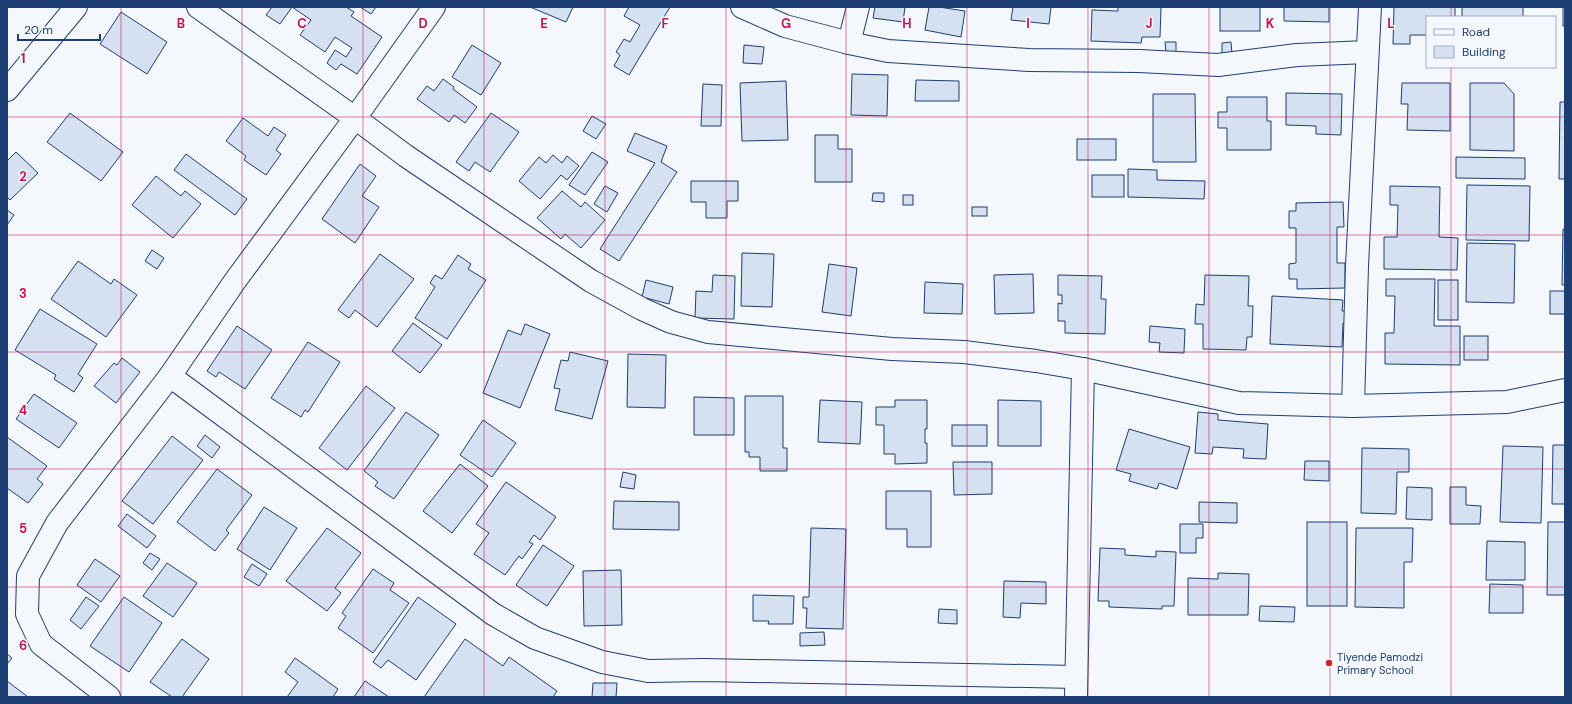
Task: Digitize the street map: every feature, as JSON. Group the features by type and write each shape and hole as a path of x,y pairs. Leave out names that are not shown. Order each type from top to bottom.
{"street":[{"path":"7,90 76,7"},
{"path":"198,7 406,156 591,281 642,309 671,322 708,332 892,349 964,352 1036,361 1083,369 1239,403 1353,406 1507,402 1565,390"},
{"path":"109,697 41,644 27,614 28,576 57,522 170,376 235,281 355,118 434,7"},
{"path":"742,7 785,26 849,43 888,51 1029,60 1139,61 1218,65 1297,55 1367,52"},
{"path":"849,43 858,7"},
{"path":"1353,406 1357,266 1370,7"},
{"path":"170,376 493,614 535,638 602,662 648,671 704,670 1076,687 1083,369"}],"building":[{"path":"272,7 292,7 280,24 266,15"},
{"path":"292,7 346,7 354,12 351,16 382,37 357,74 341,64 336,70 327,63 335,50 346,57 352,48 335,37 325,52 300,35 311,20"},
{"path":"360,7 376,7 371,14"},
{"path":"530,7 573,7 566,22"},
{"path":"629,7 670,7 629,75 614,66 620,55 616,52 624,39 630,42 640,25 624,16"},
{"path":"875,7 905,7 903,22 873,18"},
{"path":"929,7 965,11 961,37 925,30"},
{"path":"1013,7 1051,7 1049,24 1011,20"},
{"path":"1118,7 1161,7 1160,37 1142,37 1141,43 1091,41 1092,10 1118,11"},
{"path":"1220,7 1260,7 1260,31 1220,31"},
{"path":"1284,7 1329,7 1329,22 1284,21"},
{"path":"1394,7 1455,7 1455,16 1426,16 1426,35 1410,35 1410,44 1393,44"},
{"path":"1462,7 1523,7 1523,16 1462,16"},
{"path":"1563,7 1565,7 1565,26 1563,26"},
{"path":"121,12 167,42 147,74 100,44"},
{"path":"1165,42 1176,42 1176,52 1166,52"},
{"path":"1231,42 1232,54 1222,55 1222,43"},
{"path":"472,45 501,63 481,95 452,77"},
{"path":"744,45 764,47 762,64 743,63"},
{"path":"852,74 888,75 887,116 851,115"},
{"path":"443,79 454,87 453,89 477,107 465,123 454,115 449,122 417,99 427,86 434,91"},
{"path":"916,80 959,81 959,101 915,101"},
{"path":"786,81 788,140 742,141 740,83"},
{"path":"1402,83 1450,83 1450,131 1407,130 1408,104 1401,104"},
{"path":"1470,83 1504,83 1514,94 1514,151 1470,150"},
{"path":"703,84 722,85 721,126 701,126"},
{"path":"1286,93 1342,94 1341,135 1316,134 1316,126 1286,125"},
{"path":"1153,94 1195,94 1196,162 1153,162"},
{"path":"1227,97 1267,97 1267,121 1271,121 1271,150 1227,150 1227,128 1218,128 1218,112 1227,112"},
{"path":"1560,102 1565,102 1565,179 1559,179"},
{"path":"70,113 123,152 101,181 47,142"},
{"path":"491,113 519,132 490,172 475,162 469,171 456,162"},
{"path":"592,116 606,124 596,139 583,131"},
{"path":"243,118 268,136 274,127 286,135 276,150 281,154 266,175 244,160 246,156 226,141"},
{"path":"635,133 667,146 661,162 677,172 619,261 600,249 655,163 627,151"},
{"path":"815,135 838,135 838,149 852,149 852,182 815,182"},
{"path":"1077,139 1116,139 1116,160 1077,160"},
{"path":"16,152 38,173 10,200 7,197 7,161"},
{"path":"592,152 608,162 585,195 569,185"},
{"path":"186,154 247,199 235,215 174,170"},
{"path":"553,155 562,163 567,156 579,166 567,180 561,175 540,199 519,181 539,157 546,163"},
{"path":"1456,157 1525,158 1525,179 1456,178"},
{"path":"360,164 376,176 362,196 379,207 355,243 322,219"},
{"path":"1128,169 1157,170 1157,180 1205,181 1204,199 1128,197"},
{"path":"1092,175 1124,175 1124,197 1092,197"},
{"path":"156,176 181,196 185,191 201,204 173,238 132,205"},
{"path":"691,181 738,181 738,201 727,201 727,218 706,218 706,202 691,202"},
{"path":"1467,185 1530,186 1529,241 1466,240"},
{"path":"605,186 618,193 607,212 594,204"},
{"path":"1390,186 1440,187 1439,237 1458,238 1457,270 1384,269 1384,237 1397,237 1398,205 1390,205"},
{"path":"562,191 581,207 585,202 605,220 581,248 565,234 561,239 537,218"},
{"path":"873,193 884,193 884,202 872,201"},
{"path":"903,195 913,195 913,205 903,205"},
{"path":"1343,202 1344,227 1337,227 1337,263 1345,263 1345,288 1297,289 1297,279 1289,279 1289,264 1296,263 1296,228 1289,228 1289,211 1296,211 1296,203"},
{"path":"972,207 987,207 987,216 972,216"},
{"path":"7,210 14,215 7,225"},
{"path":"1563,229 1565,229 1565,285 1562,285"},
{"path":"1467,243 1515,244 1514,303 1466,302"},
{"path":"152,250 164,258 157,269 145,261"},
{"path":"742,253 774,254 772,307 741,306"},
{"path":"380,254 414,279 377,327 355,310 349,318 338,310"},
{"path":"458,255 471,264 468,269 486,280 447,339 415,318 435,287 430,283 435,275 442,279"},
{"path":"78,261 111,284 114,279 137,295 106,337 51,299"},
{"path":"829,264 857,268 851,316 822,312"},
{"path":"1033,274 1034,313 995,314 994,275"},
{"path":"713,275 735,276 734,319 695,318 696,291 712,292"},
{"path":"1058,275 1102,276 1101,299 1106,299 1105,334 1065,333 1065,321 1058,321 1058,303 1062,304 1062,295 1058,295"},
{"path":"1205,275 1249,276 1248,306 1253,306 1252,337 1247,337 1246,350 1203,349 1203,324 1195,324 1196,304 1204,305"},
{"path":"1386,279 1435,279 1434,326 1460,326 1460,365 1385,364 1385,333 1394,333 1395,296 1386,296"},
{"path":"646,280 673,287 669,304 642,297"},
{"path":"1438,280 1458,280 1458,320 1438,320"},
{"path":"925,282 963,284 962,314 924,313"},
{"path":"1550,291 1565,291 1565,314 1550,314"},
{"path":"1272,296 1343,300 1342,311 1348,311 1348,323 1343,323 1342,347 1270,344"},
{"path":"40,309 97,344 78,374 83,378 74,392 54,379 56,375 15,350"},
{"path":"413,323 442,345 420,373 392,351"},
{"path":"525,324 550,334 520,408 483,393 508,330 521,335"},
{"path":"237,326 272,350 245,389 219,372 216,377 207,371"},
{"path":"1150,326 1185,329 1184,353 1159,352 1160,343 1149,342"},
{"path":"1464,336 1488,336 1488,360 1464,360"},
{"path":"308,342 340,362 308,412 305,410 301,417 271,398"},
{"path":"570,352 608,361 592,419 555,410 560,389 554,388 561,360 568,361"},
{"path":"628,354 666,355 665,408 627,407"},
{"path":"122,358 140,372 116,403 94,386 114,363 117,365"},
{"path":"366,386 395,408 347,470 319,448"},
{"path":"34,394 77,423 59,448 16,419"},
{"path":"745,396 783,396 783,448 787,448 787,471 760,471 760,457 749,457 749,452 745,452"},
{"path":"694,397 734,398 734,435 694,435"},
{"path":"820,400 862,402 860,444 818,442"},
{"path":"895,400 927,400 927,429 925,429 925,443 927,443 927,463 895,464 895,454 884,454 884,425 876,425 876,407 895,407"},
{"path":"998,400 1041,401 1041,446 998,446"},
{"path":"406,412 439,435 394,499 375,486 378,482 364,471"},
{"path":"1198,412 1218,414 1218,420 1268,424 1266,459 1243,458 1244,449 1213,447 1212,454 1195,453"},
{"path":"483,420 516,443 492,477 460,455"},
{"path":"952,425 987,425 987,446 952,446"},
{"path":"1129,429 1190,447 1177,489 1159,483 1157,489 1129,481 1131,474 1116,470"},
{"path":"205,435 220,447 212,458 197,446"},
{"path":"172,436 203,460 153,524 122,501"},
{"path":"7,437 47,466 37,479 43,484 28,503 7,488"},
{"path":"1553,445 1565,445 1565,504 1552,504"},
{"path":"1503,446 1543,447 1541,523 1500,522"},
{"path":"1362,448 1409,449 1409,472 1397,472 1396,514 1361,513"},
{"path":"1305,461 1329,461 1329,481 1304,480"},
{"path":"953,462 992,462 992,494 954,495"},
{"path":"460,464 488,486 452,533 423,511"},
{"path":"217,469 252,495 226,530 229,533 215,551 177,522"},
{"path":"623,472 636,475 634,489 620,487"},
{"path":"506,482 556,517 540,540 534,535 529,542 533,544 522,559 519,556 505,575 474,554 489,533 476,524"},
{"path":"1407,487 1432,488 1432,520 1406,519"},
{"path":"1450,487 1466,487 1466,505 1481,506 1480,524 1450,524"},
{"path":"886,491 931,491 931,547 907,547 907,529 886,529"},
{"path":"614,501 679,502 679,530 613,529"},
{"path":"1199,502 1237,503 1237,523 1199,522"},
{"path":"264,507 297,528 270,570 237,549"},
{"path":"127,514 156,536 147,548 118,526"},
{"path":"1307,522 1347,522 1347,606 1307,606"},
{"path":"1548,522 1565,522 1565,595 1547,595"},
{"path":"1180,524 1203,524 1203,538 1196,538 1196,553 1180,553"},
{"path":"327,528 361,553 335,588 341,593 327,611 286,581"},
{"path":"811,528 846,529 843,629 806,628 807,608 803,608 803,597 809,597"},
{"path":"1356,528 1413,528 1412,562 1404,562 1404,608 1355,607"},
{"path":"1487,541 1525,542 1525,580 1486,580"},
{"path":"543,545 574,566 547,606 516,585"},
{"path":"1100,548 1125,549 1125,555 1156,557 1156,551 1176,552 1174,606 1162,606 1162,609 1109,607 1109,601 1098,601"},
{"path":"150,553 160,559 152,570 143,563"},
{"path":"95,559 120,576 101,602 77,585"},
{"path":"167,563 197,583 173,617 143,596"},
{"path":"252,564 267,574 259,586 244,577"},
{"path":"373,569 394,583 390,590 409,603 373,653 338,628 346,616 342,613"},
{"path":"621,570 622,625 584,626 583,571"},
{"path":"1218,573 1249,574 1248,615 1188,615 1188,578 1218,579"},
{"path":"1004,581 1046,582 1046,604 1021,603 1020,618 1003,617"},
{"path":"1490,584 1523,585 1523,613 1489,613"},
{"path":"753,595 794,596 793,624 768,624 769,621 753,621"},
{"path":"86,597 99,606 81,629 70,620"},
{"path":"124,597 162,623 129,672 90,646"},
{"path":"418,597 456,624 416,680 388,660 381,668 373,662"},
{"path":"1260,606 1295,607 1294,622 1259,621"},
{"path":"939,609 957,610 957,624 938,623"},
{"path":"824,632 825,645 800,646 800,633"},
{"path":"182,639 209,659 182,697 172,697 150,682"},
{"path":"465,639 503,666 509,657 557,691 553,697 424,697"},
{"path":"7,654 12,658 7,664"},
{"path":"295,658 338,689 333,697 287,697 298,682 285,672"},
{"path":"7,681 28,697 7,697"},
{"path":"365,681 389,697 354,697"},
{"path":"593,683 617,683 616,697 592,697"}],"place":[{"name":"Tiyende Pamodzi Primary School","path":"1329,663"}]}
